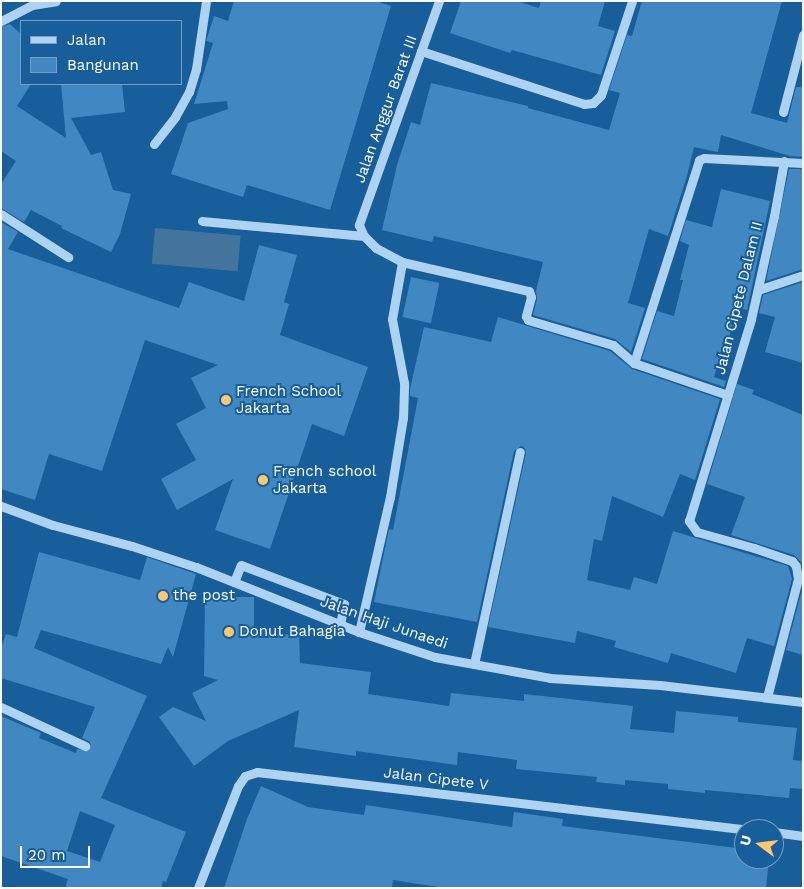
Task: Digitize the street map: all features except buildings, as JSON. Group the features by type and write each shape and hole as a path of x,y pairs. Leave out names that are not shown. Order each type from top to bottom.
{"street":[{"path":"1,21 32,5 56,1"},
{"path":"154,144 175,117 189,92 196,70 206,1"},
{"name":"Jalan Anggur Barat III","path":"364,236 359,225 439,1"},
{"path":"421,51 584,104 594,103 601,96 632,1"},
{"path":"784,112 803,35"},
{"path":"634,363 699,160 704,158 803,163"},
{"name":"Jalan Cipete Dalam II","path":"402,262 529,291 531,297 526,316 528,320 613,345 634,363 728,395 758,290 784,161"},
{"path":"1,214 68,257"},
{"path":"202,221 364,236 376,248 402,262 392,319 404,383 403,418 392,489 359,632"},
{"path":"758,290 803,275"},
{"path":"728,395 689,522 696,532 754,548 792,561 796,566 798,579 767,697"},
{"path":"474,664 520,452"},
{"name":"Jalan Haji Junaedi","path":"1,506 53,525 132,546 234,582 359,632 435,657 550,678 660,684 803,702"},
{"path":"234,582 241,566 344,604 340,624"},
{"path":"1,707 86,746"},
{"name":"Jalan Cipete V","path":"198,888 238,786 245,776 257,772 734,828"},
{"path":"784,833 803,836"}],"water":[{"path":"155,228 241,235 238,271 152,264"}],"place":[{"name":"French School Jakarta","path":"226,400"},
{"name":"French school Jakarta","path":"263,480"},
{"name":"the post","path":"163,596"},
{"name":"Donut Bahagia","path":"229,632"}]}
